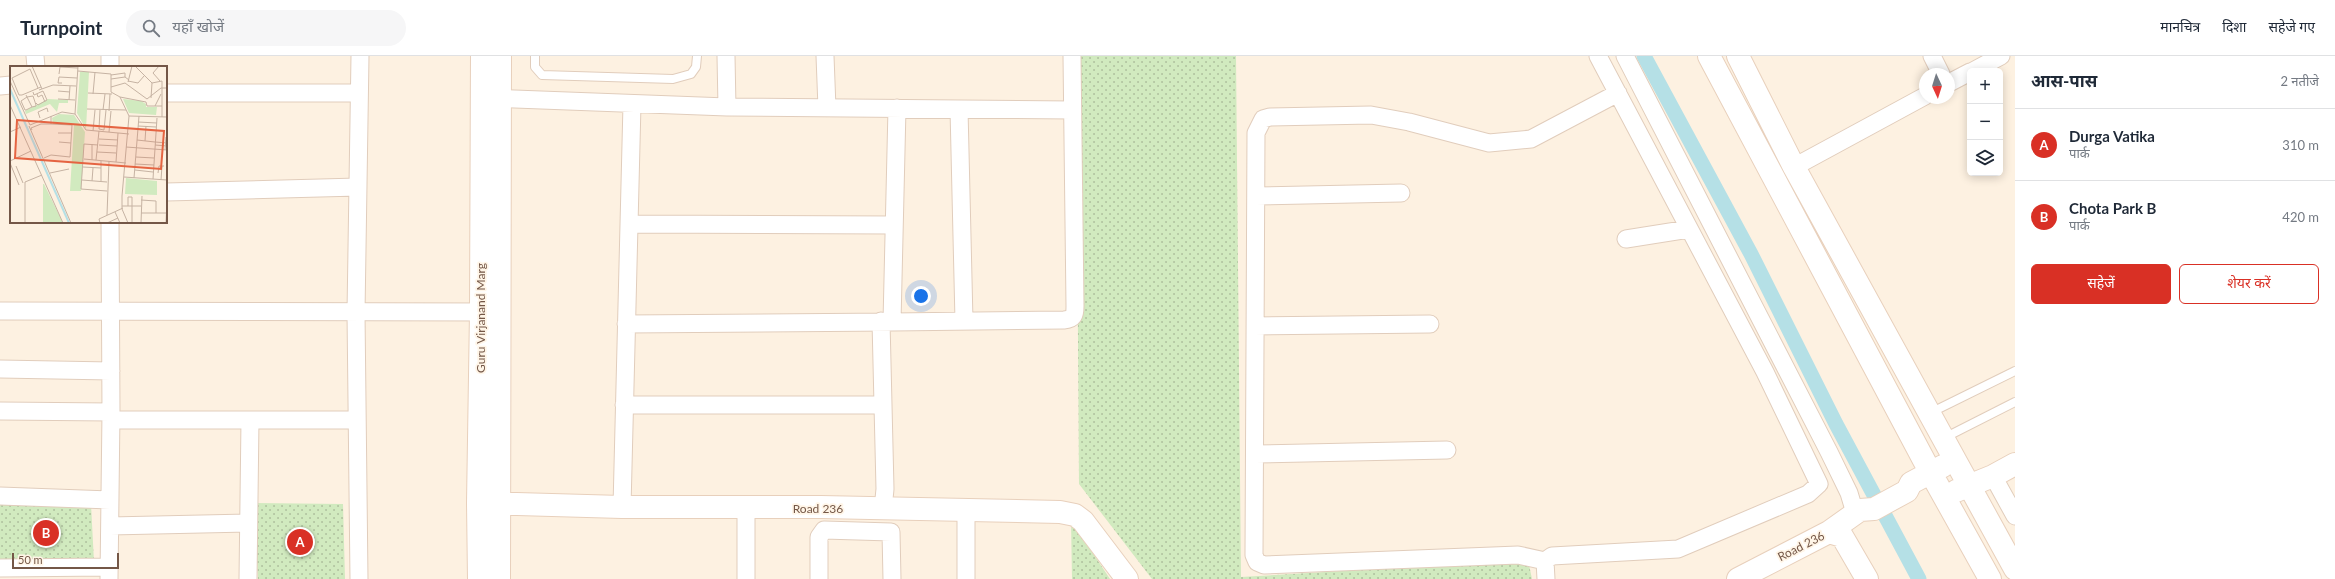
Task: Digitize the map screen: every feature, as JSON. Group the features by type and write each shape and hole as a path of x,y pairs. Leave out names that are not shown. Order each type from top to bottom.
{"street":[{"path":"35,56 36,66"},
{"path":"359,579 356,313 360,56"},
{"name":"Guru Virjanand Marg","path":"482,56 490,98 490,312 499,504 499,579"},
{"name":"Guru Virjanand Marg","path":"490,98 500,56"},
{"path":"726,56 727,107"},
{"path":"825,56 827,108"},
{"path":"626,324 1071,319 1074,316 1076,306 1072,56"},
{"path":"1598,56 1618,93 1772,386 1819,481 1818,487 1800,498 1678,548 1658,551 1562,555 1552,556 1545,561 1518,555 1260,564 1254,554 1256,133 1259,123 1266,118 1371,115 1409,122 1489,143 1506,143 1531,139 1618,93"},
{"path":"1625,56 1709,215 1754,308 1849,493 1865,507"},
{"path":"1709,56 1931,473 1990,579"},
{"path":"1738,56 1794,167 1942,439 2015,569"},
{"path":"1932,56 1938,68"},
{"path":"1978,68 2001,56"},
{"path":"1955,80 1967,74"},
{"path":"0,86 10,85"},
{"path":"167,93 359,93"},
{"path":"490,98 727,107 1072,110"},
{"path":"1794,167 1919,99"},
{"path":"622,507 632,104"},
{"path":"883,509 885,489 881,405 894,225 896,108"},
{"path":"959,109 964,321"},
{"path":"167,192 358,187"},
{"path":"1256,196 1401,193"},
{"path":"0,568 109,573 111,416 110,223"},
{"path":"629,224 894,225"},
{"path":"1626,239 1689,228"},
{"path":"0,311 356,313 490,312"},
{"name":"Guru Virjanand Marg","path":"479,579 478,503 490,312"},
{"path":"1255,326 1430,324"},
{"path":"0,369 111,371"},
{"path":"624,405 881,405"},
{"path":"0,411 250,420 357,420"},
{"path":"248,579 250,420"},
{"path":"1255,454 1447,450"},
{"path":"1830,532 1865,507 1954,460"},
{"path":"1944,496 1993,476 2015,464"},
{"path":"1993,476 2015,516"},
{"path":"0,496 110,500"},
{"name":"Road 236","path":"478,503 622,507 821,507 1060,512 1075,515 1083,521 1127,579"},
{"path":"746,508 746,579"},
{"path":"966,510 966,579"},
{"path":"110,526 248,523"},
{"path":"819,579 819,537 824,530 890,532 892,579"},
{"name":"Road 236","path":"1751,576 1830,532 1842,536 1867,579"},
{"path":"1545,561 1546,579"}],"lane":[{"path":"535,56 535,67 542,75 673,79 691,74 696,67 697,56"},
{"path":"1929,414 2015,370"},
{"path":"1942,439 2015,402"}],"green space":[{"path":"1076,56 1236,56 1241,577 1528,560 1532,579 1152,579 1079,484"},
{"path":"254,503 343,504 345,579 258,579"},
{"path":"0,504 91,504 94,562 0,563"},
{"path":"1071,520 1110,579 1072,579"}],"waterway":[{"path":"1644,56 1751,254 1836,424 1919,579"}],"place":[{"name":"Chota Park B","path":"46,533"},
{"name":"Durga Vatika","path":"300,542"}]}
